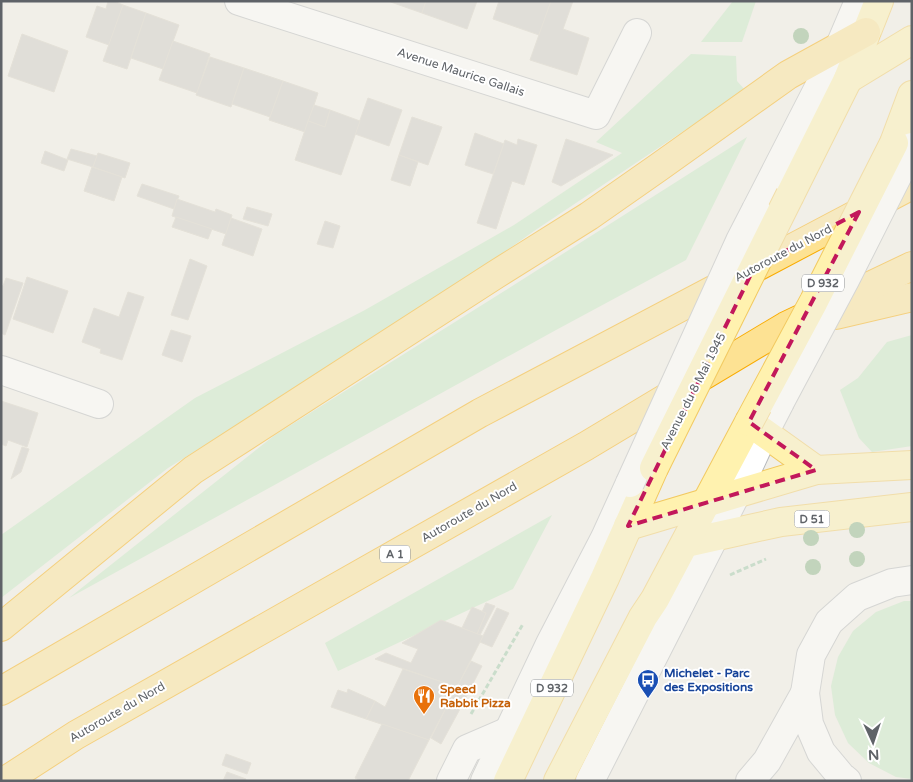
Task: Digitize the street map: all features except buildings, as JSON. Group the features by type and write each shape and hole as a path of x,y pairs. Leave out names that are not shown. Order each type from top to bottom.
{"highway":[{"path":"1,627 193,470 589,216 788,75 866,32"},
{"name":"Autoroute du Nord","path":"1,691 480,413 912,184"},
{"name":"Autoroute du Nord","path":"4,781 76,735 586,446 786,326 912,266"},
{"path":"786,326 912,297"}],"main road":[{"name":"Avenue du 8 Mai 1945","path":"508,781 574,644 617,532 654,468 848,79 879,1"},
{"path":"848,79 912,40"},
{"name":"D 932","path":"558,781 639,625 707,502 757,428 814,301 903,145 912,95"},
{"path":"757,428 816,470"},
{"path":"617,532 707,502 816,470 912,464"},
{"name":"D 51","path":"686,543 781,522 912,507"}],"street":[{"name":"Avenue Maurice Gallais","path":"240,1 596,115 637,33"},
{"path":"484,781 550,644 617,532 630,483 736,250 838,48 859,1"},
{"path":"590,781 736,494 757,428 780,402 845,280 903,145"},
{"path":"1,370 99,404"},
{"path":"847,781 821,752 809,724 805,693 811,655 829,622 857,596 892,583 912,580"},
{"path":"750,781 767,761 805,693"},
{"path":"451,781 467,749 538,717"}],"path":[{"path":"724,578 767,558"},
{"path":"466,722 514,639"}],"highlighted area":[{"path":"859,212 749,422 816,470 628,526 754,268"}],"green space":[{"path":"733,1 756,1 742,42 701,42"},
{"path":"691,54 736,56 737,81 745,90 534,231 424,309 168,468 1,598 1,535 195,398 365,310 514,225 622,153 596,142"},
{"path":"747,137 686,260 69,598 275,435"},
{"path":"912,335 912,446 872,452 859,438 840,390 858,378 887,342"},
{"path":"552,515 513,589 338,671 325,643"},
{"path":"904,601 912,601 912,779 896,777 869,763 848,743 835,715 831,686 838,657 853,631 876,612"}],"place":[{"name":"Michelet - Parc des Expositions","path":"648,699"},
{"name":"Speed Rabbit Pizza","path":"424,715"}]}
